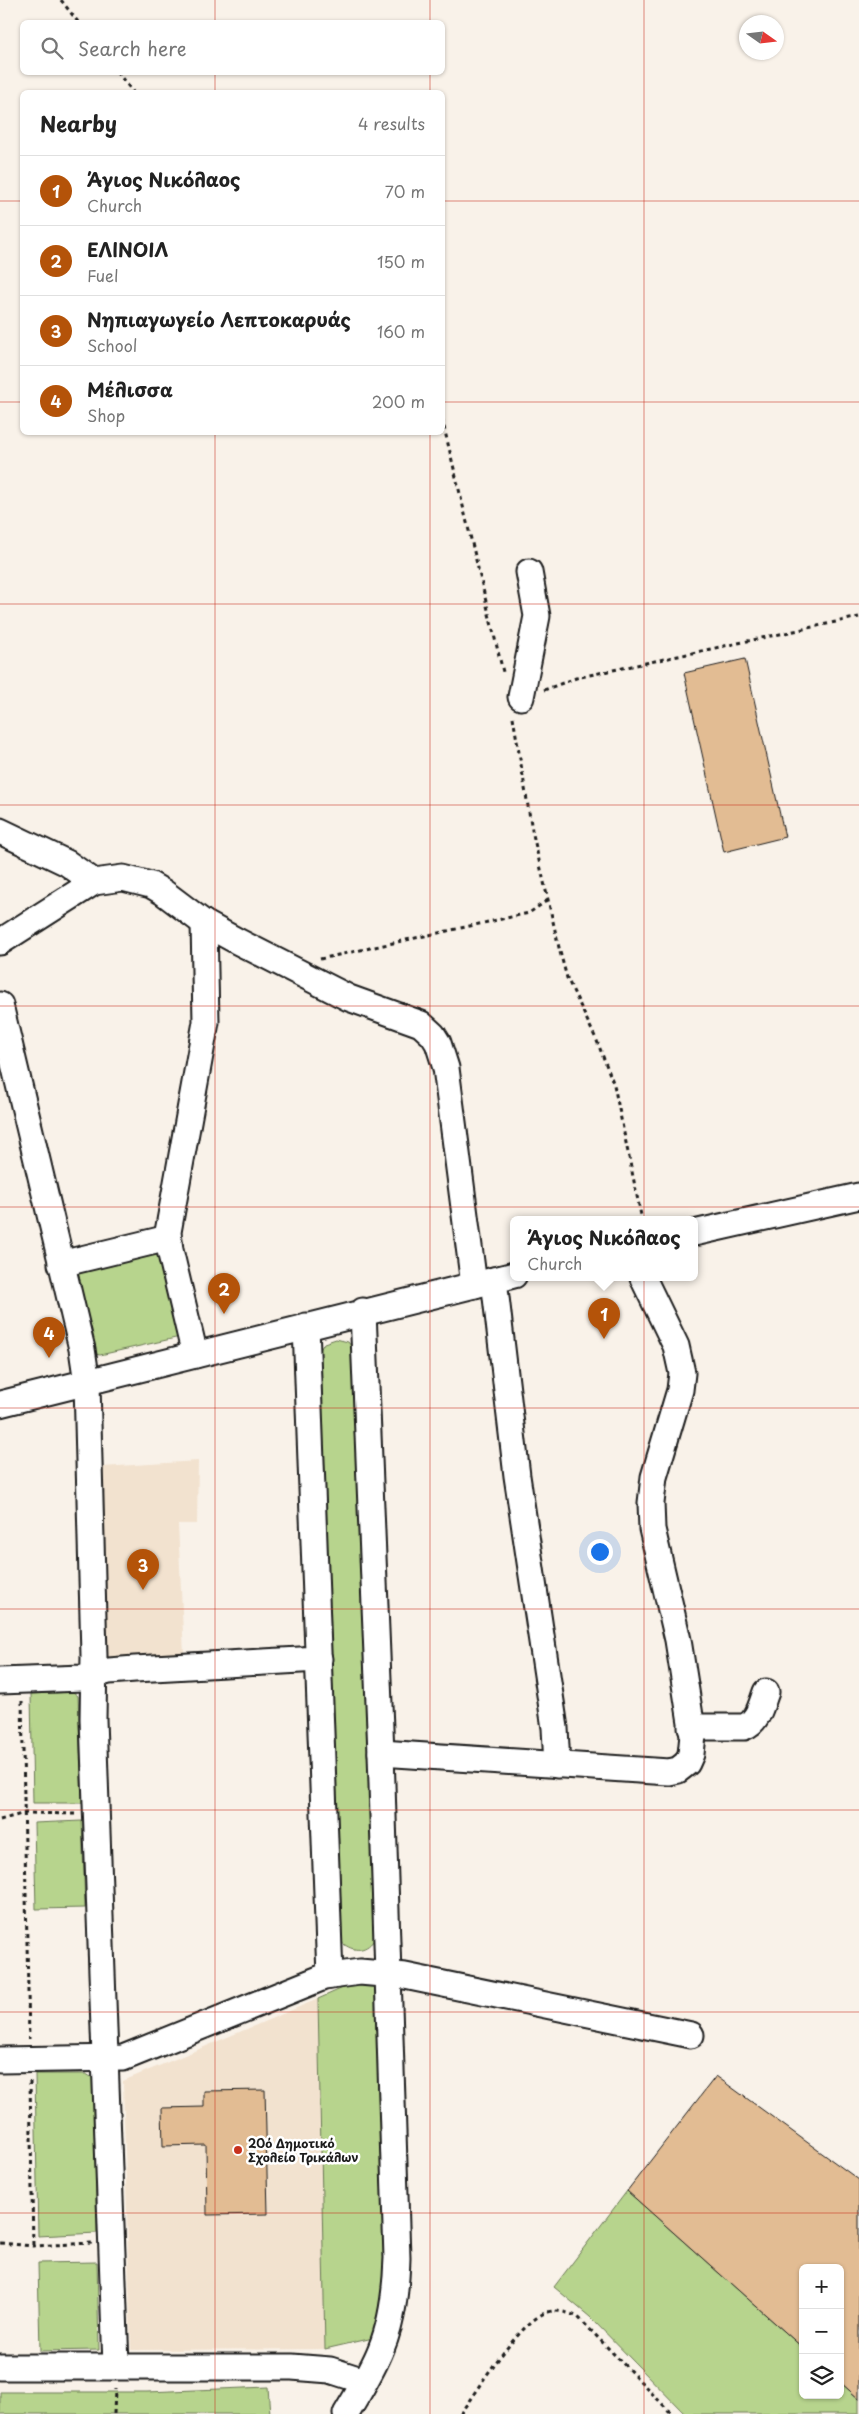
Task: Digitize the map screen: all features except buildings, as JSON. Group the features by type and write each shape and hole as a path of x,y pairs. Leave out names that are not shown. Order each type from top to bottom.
{"street":[{"path":"515,699 538,616 529,572"},
{"path":"0,831 67,863 94,882"},
{"path":"0,942 94,882 123,878 151,885 204,923 348,998 420,1024 433,1035 438,1043 449,1087 494,1280 517,1476 555,1728 557,1765"},
{"path":"195,1355 168,1238 170,1210 206,1022 204,923"},
{"path":"0,1005 82,1349 87,1383 96,1814 116,2366"},
{"path":"698,1232 859,1196"},
{"path":"61,1264 168,1238"},
{"path":"0,1404 363,1311 494,1280"},
{"path":"381,1753 676,1771 685,1765 691,1754 691,1727 678,1640 651,1516 654,1478 680,1390 681,1365 672,1335 645,1281"},
{"path":"346,2414 375,2362 387,2333 396,2286 397,2215 386,1973 381,1753 363,1311"},
{"path":"306,1326 330,1976"},
{"path":"11,1680 73,1679 126,1669 319,1659"},
{"path":"691,1727 744,1727 750,1725 754,1721 766,1692"},
{"path":"0,2060 105,2060 129,2056 330,1976 360,1972 386,1973 691,2035"},
{"path":"0,2367 314,2368 345,2374 364,2381"}],"path":[{"path":"61,0 76,20"},
{"path":"119,75 131,90"},
{"path":"445,431 515,699 532,830 567,978 597,1041 614,1085 641,1216"},
{"path":"515,699 576,678 859,617"},
{"path":"288,966 529,912 548,900"},
{"path":"11,1680 25,1814 33,2246"},
{"path":"0,1820 25,1814 96,1814"},
{"path":"0,2243 33,2246 112,2242"},
{"path":"460,2414 502,2355 530,2321 549,2312 559,2311 578,2317 672,2414"}],"shaded area":[{"path":"198,1461 197,1524 178,1524 184,1655 106,1660 102,1467"},
{"path":"318,1999 325,2349 131,2350 123,2081"}],"green space":[{"path":"158,1250 180,1337 100,1355 95,1354 75,1272"},
{"path":"336,1339 348,1342 354,1350 376,1937 369,1946 360,1949 351,1948 341,1942 317,1355 324,1343"},
{"path":"73,1692 78,1696 82,1803 33,1803 31,1694"},
{"path":"82,1821 85,1908 36,1909 34,1823"},
{"path":"370,1976 376,1994 387,2292 373,2338 325,2349 318,1999"},
{"path":"35,2074 86,2074 93,2078 97,2233 38,2236"},
{"path":"627,2191 799,2344 799,2399 844,2399 844,2386 859,2399 859,2414 685,2414 590,2317 554,2287"},
{"path":"97,2262 99,2350 40,2351 38,2263"},
{"path":"268,2387 270,2414 0,2414 0,2392 147,2392"}],"place":[{"name":"ΕΛΙΝΟΙΛ","path":"224,1314"},
{"name":"Άγιος Νικόλαος","path":"604,1339"},
{"name":"Μέλισσα","path":"49,1358"},
{"name":"Νηπιαγωγείο Λεπτοκαρυάς","path":"143,1590"},
{"name":"20ό Δημοτικό Σχολείο Τρικάλων","path":"238,2150"}]}
